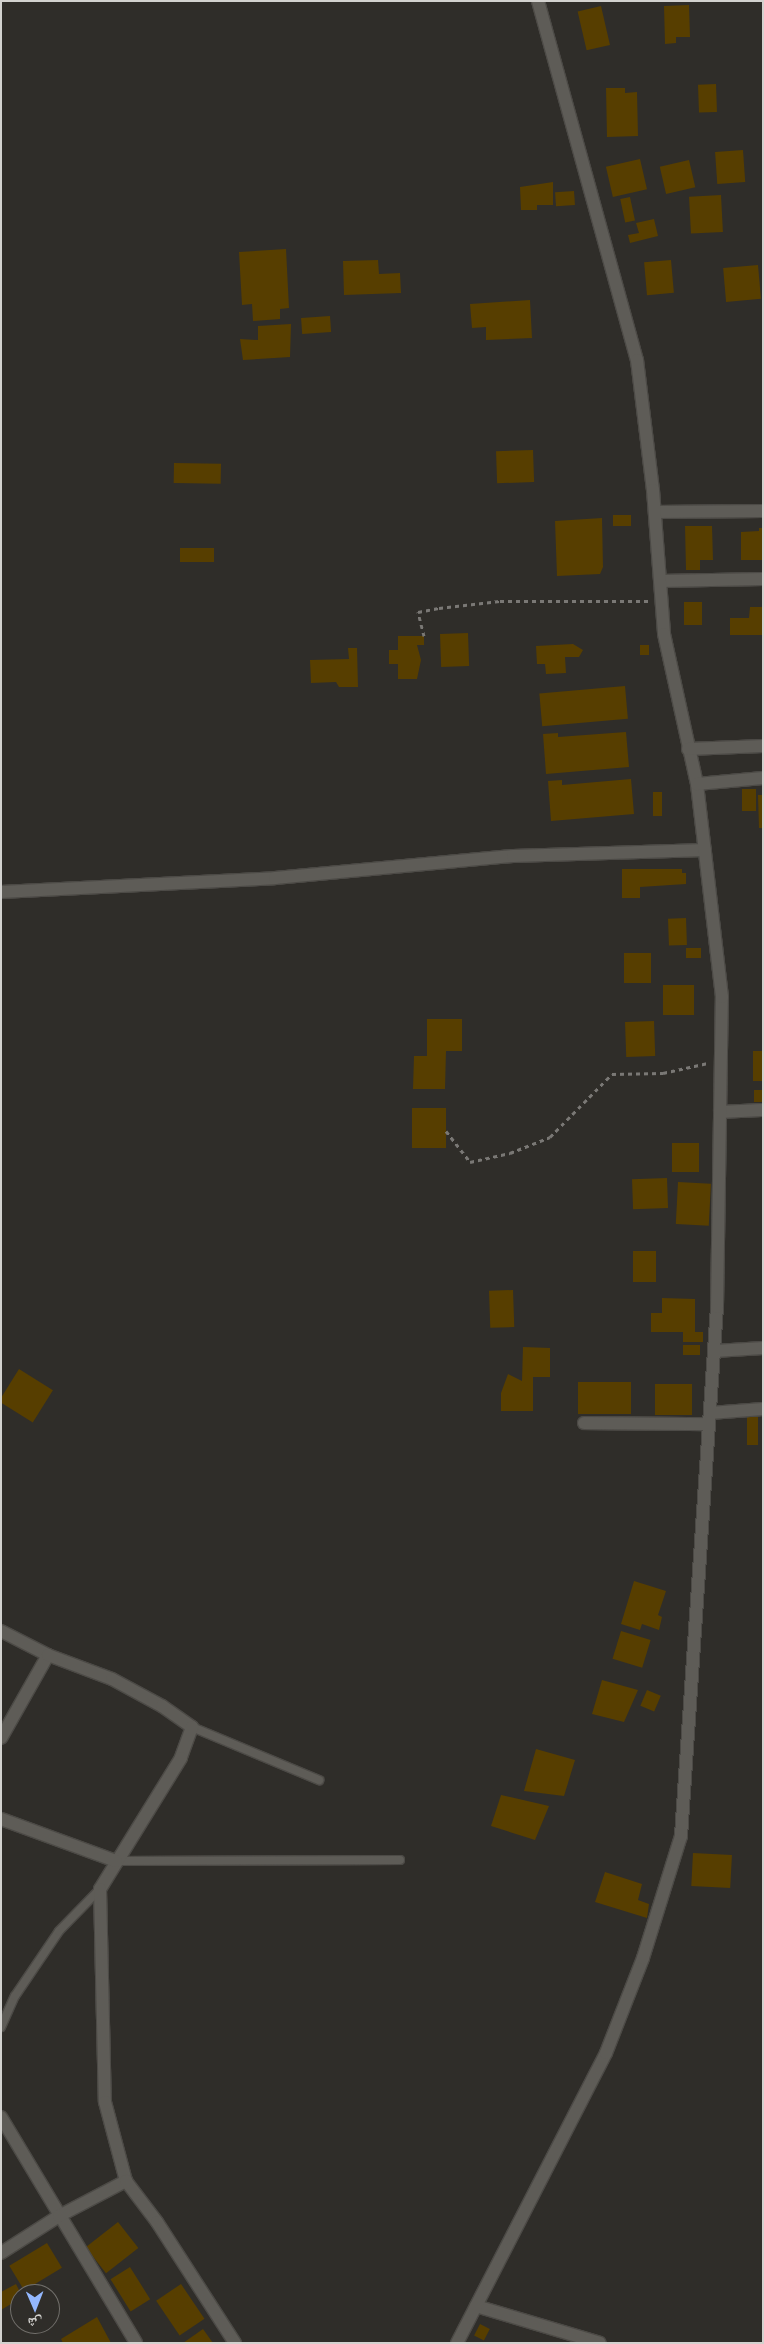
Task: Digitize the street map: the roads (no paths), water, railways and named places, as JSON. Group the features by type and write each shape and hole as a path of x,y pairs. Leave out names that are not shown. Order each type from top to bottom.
{"street":[{"path":"457,2343 606,2053 643,1958 681,1836 715,1351 722,997 697,784 664,634 655,512 637,360 538,1"},
{"path":"655,512 763,512"},
{"path":"660,582 763,579"},
{"path":"688,749 763,746"},
{"path":"697,784 763,778"},
{"path":"1,892 275,878 513,856 705,850"},
{"path":"720,1112 763,1110"},
{"path":"715,1351 763,1348"},
{"path":"584,1423 709,1419 763,1409"},
{"path":"1,1631 48,1655 112,1679 162,1706 192,1727 181,1758 100,1889 105,2102 126,2181 157,2222 235,2343"},
{"path":"1,1738 48,1655"},
{"path":"1,1818 116,1861"},
{"path":"1,2117 136,2343"},
{"path":"1,2253 59,2216 126,2181"},
{"path":"476,2306 600,2343"}],"lane":[{"path":"192,1727 319,1780"},
{"path":"116,1861 400,1860"},
{"path":"1,2027 15,1996 59,1931 100,1889"}]}
